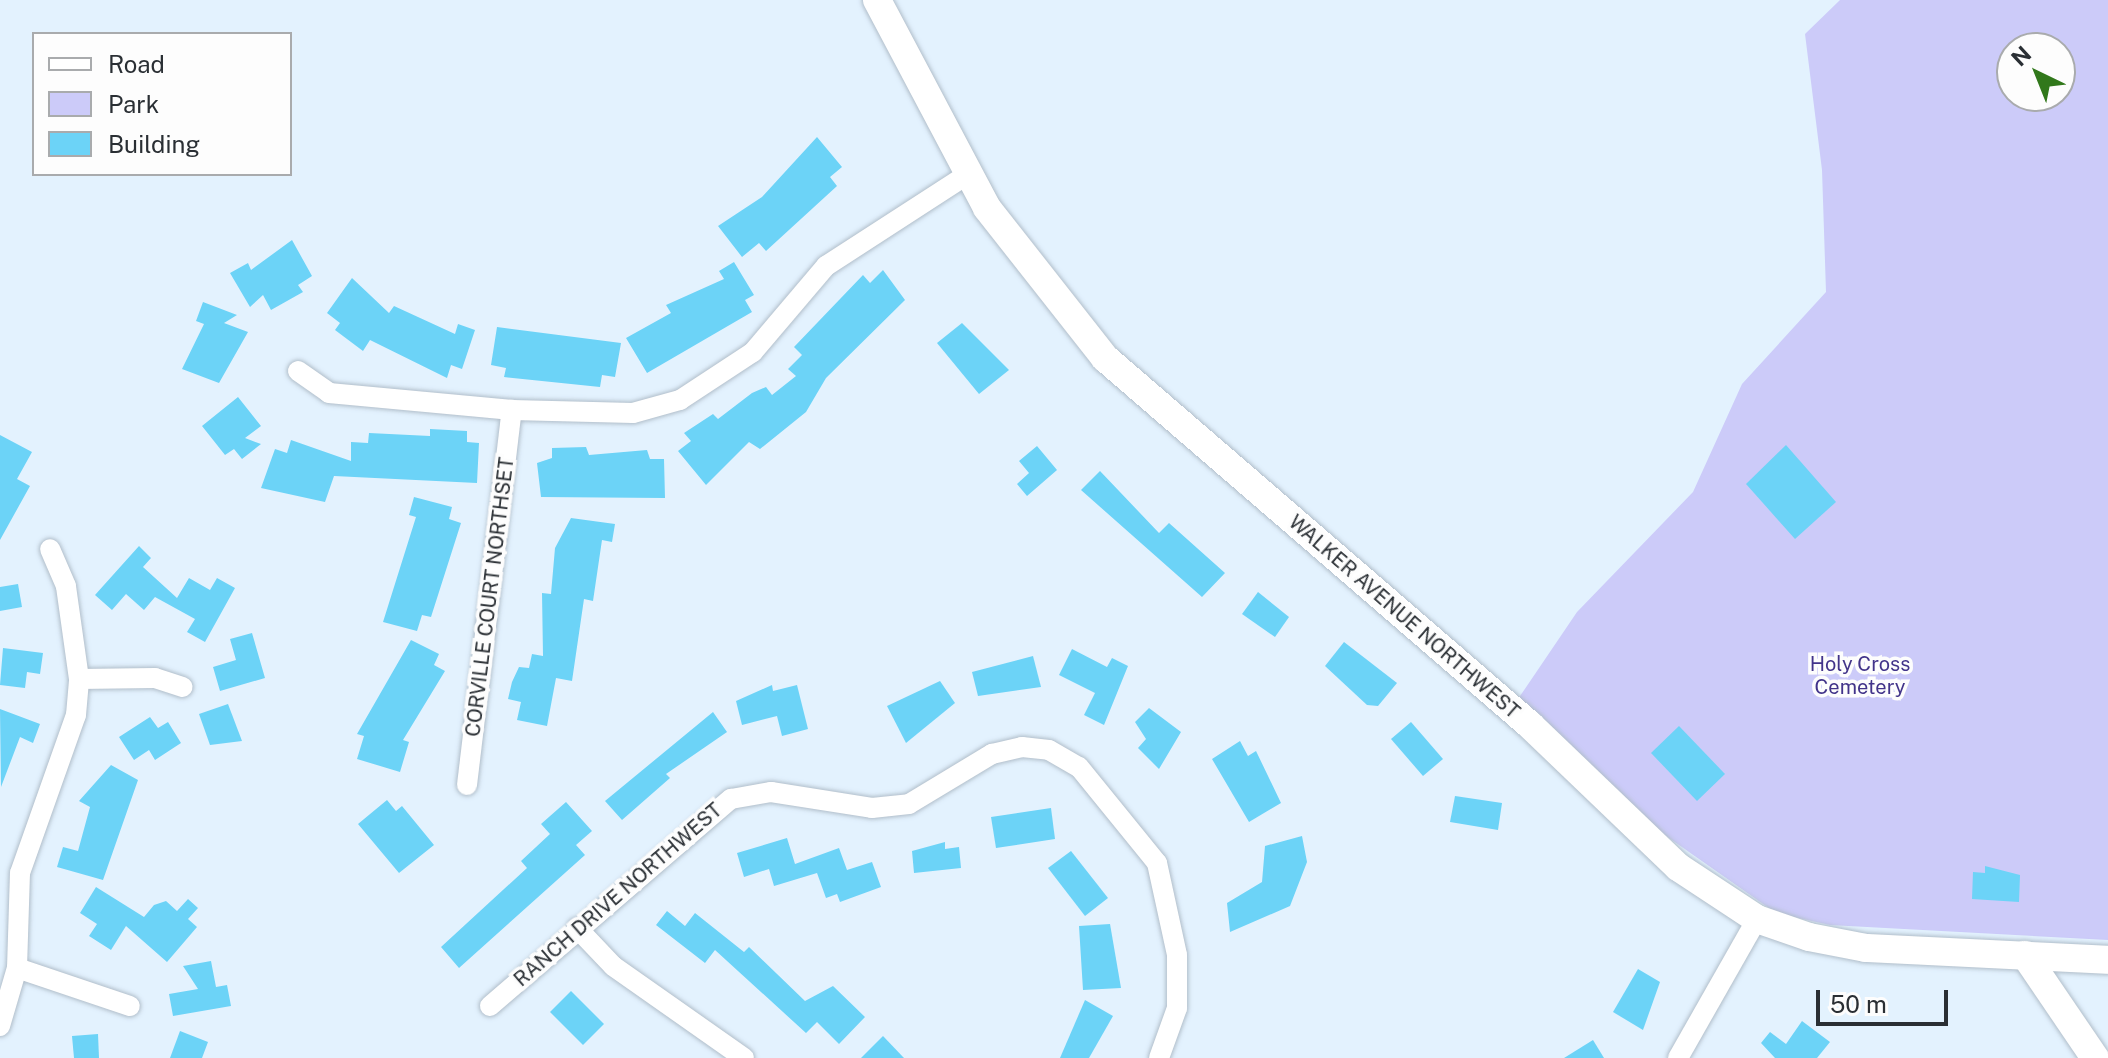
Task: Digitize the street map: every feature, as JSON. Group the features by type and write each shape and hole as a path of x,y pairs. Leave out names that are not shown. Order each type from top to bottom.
{"main road":[{"name":"WALKER AVENUE NORTHWEST","path":"877,0 968,174 1014,249 1105,358 1530,725 1678,867 1757,919 1866,948 2108,960"},
{"path":"2025,955 2095,1058"}],"street":[{"path":"298,371 329,393 512,410 633,413 680,400 753,352 826,266 968,174"},
{"name":"CORVILLE COURT NORTHSET","path":"467,785 512,410"},
{"path":"0,1026 17,968 20,873 70,742 79,679 66,586 50,549"},
{"path":"79,679 155,678 183,687"},
{"name":"RANCH DRIVE NORTHWEST","path":"490,1006 577,928 731,799 771,792 872,808 909,804 992,754 1049,750 1079,767 1157,863 1177,955 1177,1008 1159,1058"},
{"path":"1678,1058 1757,919"},
{"path":"577,928 613,966 744,1058"},
{"path":"17,968 130,1006"}],"green space":[{"name":"Holy Cross Cemetery","path":"1840,0 2108,0 2108,940 1830,925 1776,913 1642,819 1518,699 1577,612 1693,492 1742,384 1826,292 1822,170 1805,34"}],"building":[{"path":"817,137 842,167 830,177 837,186 766,251 759,243 742,257 718,226 762,197"},
{"path":"292,240 312,276 298,285 303,292 271,310 263,295 250,307 230,273 248,263 251,270"},
{"path":"734,262 754,295 745,300 752,312 647,373 626,338 671,313 666,305 724,279 719,271"},
{"path":"883,270 905,300 826,378 806,412 760,449 749,442 706,485 678,451 691,441 684,433 713,414 718,419 752,393 766,387 772,395 796,376 788,369 802,355 794,347 863,275 870,283"},
{"path":"352,278 389,313 394,306 455,334 458,324 475,330 462,369 451,365 447,378 370,340 363,351 335,330 340,323 327,313"},
{"path":"203,302 237,315 224,323 248,332 219,383 182,369 204,324 196,321"},
{"path":"962,323 1009,370 979,394 937,343"},
{"path":"497,327 621,343 615,377 602,375 600,387 504,377 506,368 491,365"},
{"path":"238,397 261,426 245,438 261,444 242,459 234,449 225,455 202,426"},
{"path":"430,429 467,431 467,442 479,443 477,483 334,476 325,502 261,488 275,449 287,453 291,440 351,461 351,442 368,443 369,433 430,436"},
{"path":"0,435 32,452 17,479 30,486 0,540"},
{"path":"1786,445 1836,502 1795,539 1746,484"},
{"path":"1037,446 1057,470 1027,496 1017,484 1029,473 1019,461"},
{"path":"586,447 589,455 647,450 650,459 664,459 665,498 541,497 537,463 552,458 552,448"},
{"path":"1100,471 1159,533 1169,523 1225,573 1202,597 1081,490"},
{"path":"414,497 452,507 449,519 461,523 431,617 422,615 417,631 383,622 416,517 409,515"},
{"path":"571,518 615,524 612,542 602,540 593,601 584,599 572,681 556,678 547,726 517,720 521,702 508,699 519,667 529,668 532,654 543,656 542,593 551,594 555,548"},
{"path":"139,546 151,558 143,567 177,598 189,578 210,590 217,578 235,588 205,642 187,632 195,619 155,597 144,610 126,594 112,610 95,595"},
{"path":"18,584 22,607 0,611 0,587"},
{"path":"1258,592 1289,617 1275,637 1242,614"},
{"path":"252,633 265,678 220,691 213,667 236,660 230,639"},
{"path":"411,640 439,654 434,665 445,671 403,740 409,742 400,772 357,759 364,736 357,734"},
{"path":"1344,642 1397,683 1378,706 1367,705 1325,666"},
{"path":"3,648 43,653 40,674 27,672 25,688 0,685"},
{"path":"1072,649 1107,667 1112,658 1128,666 1104,725 1084,715 1095,693 1059,675"},
{"path":"1033,656 1041,687 978,696 972,672"},
{"path":"940,681 955,703 906,743 887,706"},
{"path":"772,685 773,691 797,685 808,729 782,736 777,716 742,725 736,701"},
{"path":"228,704 242,741 210,745 199,714"},
{"path":"1149,708 1181,732 1159,769 1138,748 1146,739 1135,722"},
{"path":"0,709 40,724 33,743 20,737 1,787"},
{"path":"713,712 727,732 666,774 670,778 622,820 605,801"},
{"path":"150,717 158,728 168,722 181,743 155,760 149,750 134,760 119,737"},
{"path":"1411,722 1443,759 1423,776 1391,739"},
{"path":"1679,726 1725,774 1697,801 1651,753"},
{"path":"1240,741 1248,756 1256,751 1281,803 1249,822 1212,759"},
{"path":"111,765 138,780 103,880 57,867 63,847 78,851 90,807 79,801"},
{"path":"1455,796 1502,803 1498,830 1450,822"},
{"path":"387,800 396,811 402,806 434,845 399,873 358,824"},
{"path":"566,802 592,831 576,845 585,855 459,968 441,947 527,868 521,861 550,834 541,824"},
{"path":"1051,808 1055,839 996,848 991,817"},
{"path":"1302,836 1307,862 1290,906 1230,932 1227,903 1262,882 1265,846"},
{"path":"787,838 795,864 839,848 847,870 872,862 881,887 840,902 837,894 826,898 817,873 774,886 769,869 744,877 737,853"},
{"path":"945,842 945,849 959,847 961,868 914,873 912,851"},
{"path":"1071,851 1108,898 1085,916 1048,868"},
{"path":"1985,866 2020,875 2019,902 1972,899 1973,872 1985,873"},
{"path":"96,887 144,917 154,905 166,901 177,911 188,899 198,908 188,919 197,927 167,962 126,926 111,950 89,936 97,924 80,913"},
{"path":"667,911 685,926 695,913 744,952 749,947 805,1001 833,986 865,1017 839,1044 817,1022 806,1033 715,950 705,963 656,925"},
{"path":"1110,924 1121,988 1083,990 1079,926"},
{"path":"211,961 216,987 227,985 231,1006 173,1016 169,994 198,989 183,966"},
{"path":"1638,969 1660,982 1643,1030 1613,1012"},
{"path":"571,991 604,1024 583,1045 550,1012"},
{"path":"1085,1000 1113,1016 1089,1058 1060,1058"},
{"path":"1802,1021 1830,1042 1817,1058 1775,1058 1761,1043 1770,1032 1786,1044"},
{"path":"180,1031 208,1042 202,1058 170,1058"},
{"path":"98,1034 99,1058 74,1058 72,1036"},
{"path":"883,1036 904,1058 861,1058"},
{"path":"1593,1040 1604,1058 1564,1058"}]}
